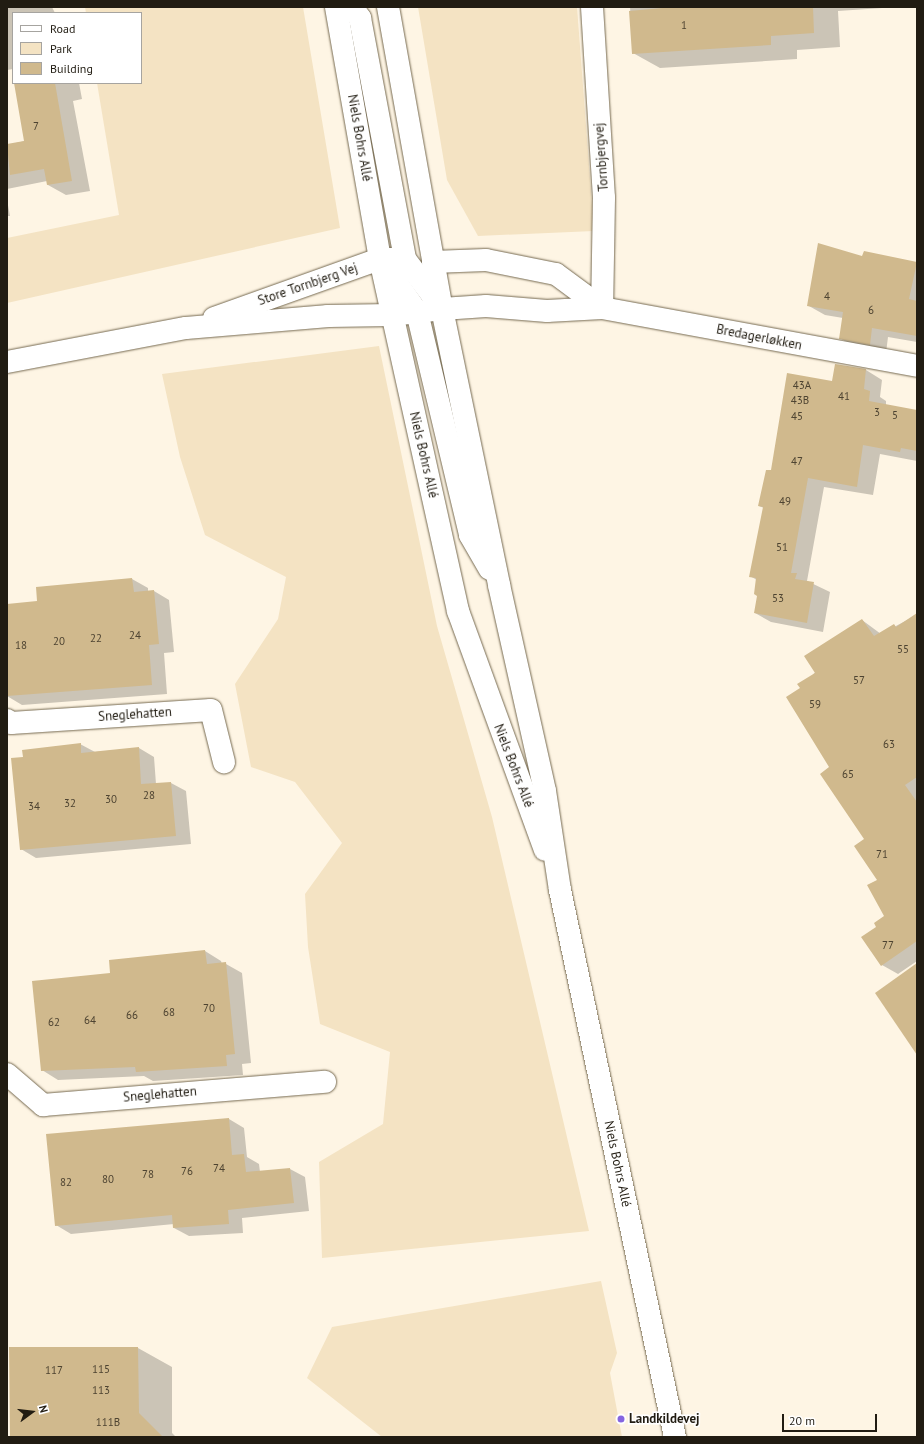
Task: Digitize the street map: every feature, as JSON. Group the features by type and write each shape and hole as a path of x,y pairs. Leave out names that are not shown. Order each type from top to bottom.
{"street":[{"name":"Niels Bohrs Allé","path":"336,7 380,259 458,611 499,728 560,890"},
{"path":"352,7 360,18 405,259 442,309"},
{"name":"Niels Bohrs Allé","path":"388,7 442,309 499,585 545,791 560,890 675,1437"},
{"name":"Tornbjergvej","path":"592,7 604,198 602,308"},
{"name":"Store Tornbjerg Vej","path":"186,328 380,259 405,259 433,262"},
{"path":"380,259 416,312 470,535 499,585"},
{"name":"Bredagerløkken","path":"433,262 486,260 556,274 602,308"},
{"name":"Bredagerløkken","path":"442,309 486,306 547,312 602,308 917,366"},
{"name":"Store Tornbjerg Vej","path":"7,362 186,328 328,316 392,315 442,309"},
{"name":"Sneglehatten","path":"7,720 11,723 211,710 224,762"},
{"name":"Sneglehatten","path":"7,1074 44,1105 325,1082"}],"green space":[{"path":"85,7 303,7 340,228 7,303 7,238 119,215 97,84 142,84 142,12 86,12"},
{"path":"418,7 577,7 594,231 478,236 447,180"},
{"path":"379,346 437,626 492,817 589,1231 322,1258 319,1162 383,1124 390,1052 320,1024 308,947 305,894 342,843 295,782 251,767 235,684 278,619 286,577 205,535 180,457 162,374"},
{"path":"601,1281 617,1353 610,1373 622,1437 382,1437 307,1378 332,1327"}],"building":[{"path":"674,7 813,7 814,33 771,36 771,45 632,54 629,11"},
{"path":"14,84 55,84 72,181 47,185 44,169 10,175 7,144 24,141"},
{"path":"818,243 862,256 864,251 917,262 909,299 917,301 917,336 872,328 870,345 839,339 843,312 807,306"},
{"path":"835,364 866,369 864,389 870,391 869,401 917,410 917,451 901,448 900,452 863,445 857,487 808,478 791,573 797,573 795,579 814,582 807,623 754,613 757,596 754,594 756,578 749,577 763,507 758,506 766,470 771,470 787,373 832,381"},
{"path":"132,578 134,592 154,590 159,644 149,645 152,685 7,696 7,604 37,601 36,587"},
{"path":"917,613 917,777 905,785 917,802 917,941 881,966 861,937 876,927 874,923 884,916 867,885 877,880 854,846 864,839 820,774 829,767 786,697 800,688 797,684 815,673 804,656 862,619 874,636 894,624 896,627"},
{"path":"81,743 81,753 139,747 141,784 171,782 176,836 20,850 11,758 23,757 22,750"},
{"path":"205,950 207,964 226,962 235,1054 226,1055 227,1066 136,1072 135,1067 41,1071 32,981 110,973 109,960"},
{"path":"917,963 917,1055 875,993"},
{"path":"229,1118 232,1155 244,1154 246,1172 290,1168 294,1203 228,1210 229,1224 173,1228 172,1215 55,1226 46,1134"},
{"path":"9,1347 138,1347 139,1413 163,1437 10,1437"}],"place":[{"name":"Landkildevej","path":"621,1419"}]}
